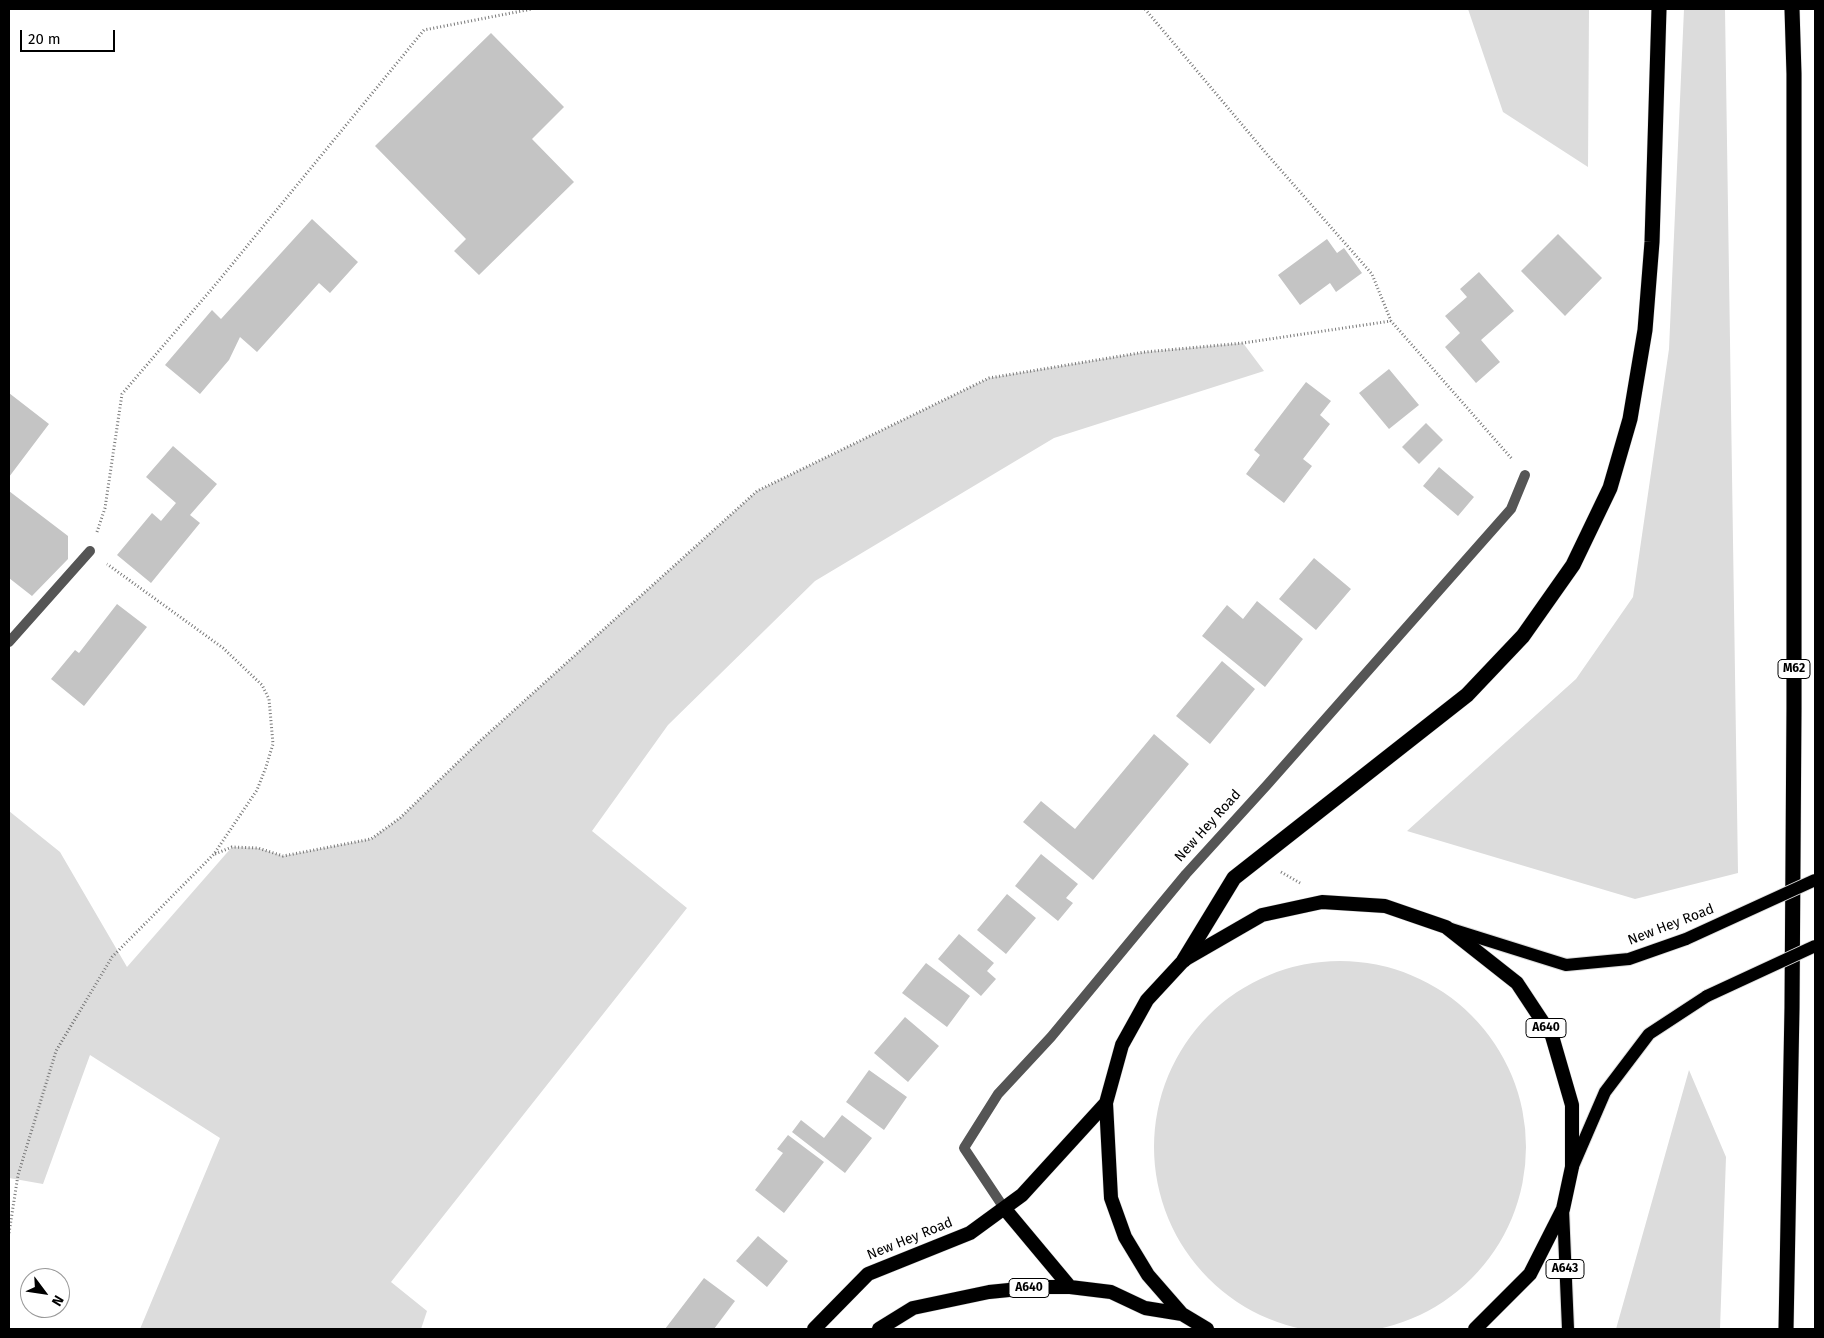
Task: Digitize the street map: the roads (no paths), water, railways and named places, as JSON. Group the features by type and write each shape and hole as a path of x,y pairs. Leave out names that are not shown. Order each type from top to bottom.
{"highway":[{"path":"1184,960 1234,878 1467,695 1523,636 1573,565 1610,488 1630,419 1645,330 1652,242 1659,9"},
{"name":"M62","path":"1786,1329 1792,1008 1794,737 1794,74 1792,9"},
{"name":"A640","path":"1207,1329 1182,1314 1148,1276 1125,1237 1111,1198 1106,1103 1122,1046 1148,1000 1184,960 1262,915 1322,902 1385,906 1446,927 1517,983 1552,1036 1572,1105 1572,1167 1563,1209 1530,1274 1475,1329"},
{"name":"New Hey Road","path":"814,1329 868,1274 970,1233 1022,1196 1106,1103"},
{"name":"A640","path":"1004,1208 1070,1287"},
{"name":"A640","path":"879,1329 913,1308 989,1292 1039,1287 1070,1287 1111,1292 1145,1308 1182,1314"}],"main road":[{"name":"New Hey Road","path":"1446,927 1566,965 1630,959 1686,939 1815,880"},
{"name":"A640","path":"1572,1167 1605,1092 1649,1034 1707,996 1815,946"},
{"name":"A643","path":"1563,1209 1568,1329"}],"street":[{"name":"New Hey Road","path":"1004,1208 964,1148 998,1094 1051,1037 1186,874 1511,509 1525,475"},
{"path":"9,642 90,551"}]}
